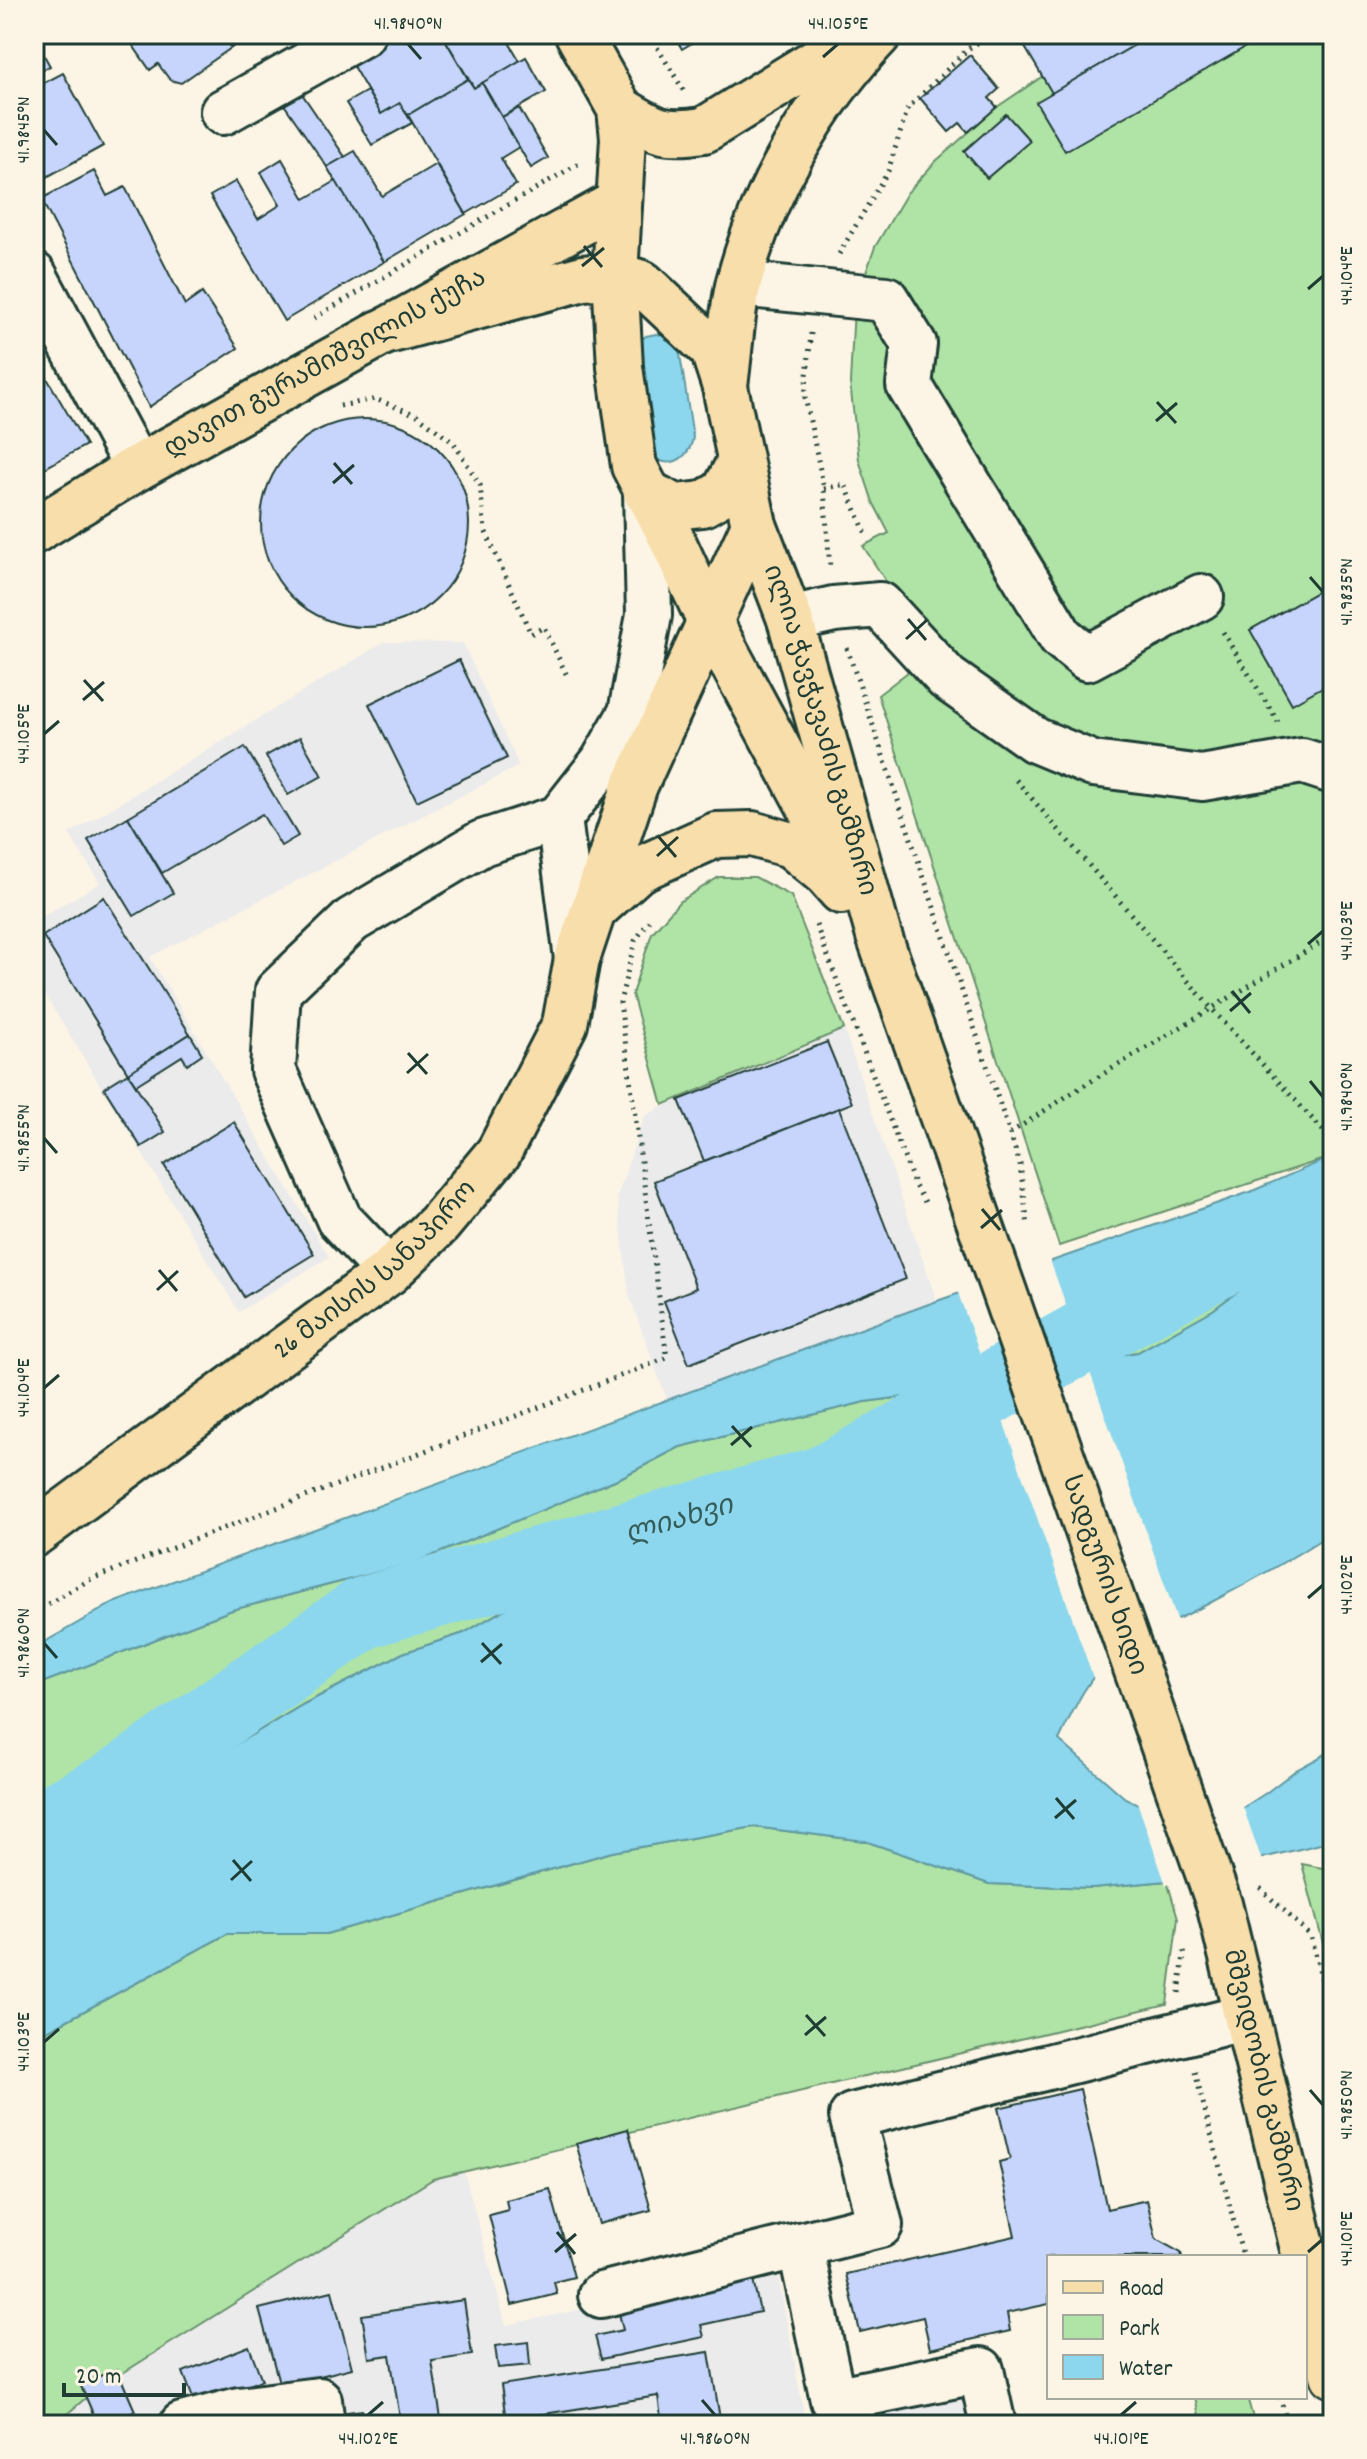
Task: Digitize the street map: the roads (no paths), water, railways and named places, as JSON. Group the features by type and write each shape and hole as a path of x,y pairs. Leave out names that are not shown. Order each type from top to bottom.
{"main road":[{"name":"ილია ჭავჭავაძის გამზირი","path":"578,34 620,109 623,138 615,275 620,367 634,466 710,622 879,936"},
{"path":"620,109 650,128 675,134 704,130 860,34"},
{"path":"725,387 739,284 755,234 790,160 820,107 856,58 879,34"},
{"name":"დავით გურამიშვილის ქუჩა","path":"34,531 137,468 619,202"},
{"name":"ილია ჭავჭავაძის გამზირი","path":"615,275 642,283 713,350 725,387 754,525 790,619 879,936 988,1246"},
{"path":"380,333 583,278 615,275"},
{"path":"620,367 629,344 646,325 680,318"},
{"path":"646,492 675,507 703,504 724,492 739,463"},
{"name":"ილია ჭავჭავაძის გამზირი","path":"592,912 635,785 754,525"},
{"path":"592,912 638,870 716,835 752,834 791,845 826,874 879,936"},
{"name":"26 მაისის სანაპირო","path":"34,1534 389,1272 439,1224 499,1152 565,1024 577,959 592,912"},
{"name":"სადგურის ხიდი","path":"988,1246 1219,1904"},
{"name":"მშვიდობის გამზირი","path":"1219,1904 1304,2255"},
{"name":"მშვიდობის გამზირი","path":"1307,2266 1333,2375"}],"street":[{"path":"223,112 362,34"},
{"path":"34,275 137,468"},
{"path":"739,284 886,299 914,344 909,385 1061,637 1087,658 1201,597"},
{"path":"389,1272 339,1219 273,1070 278,991 352,920 482,843 559,818 603,762 631,713 649,615 646,492"},
{"path":"790,619 834,609 880,605 947,678 1035,740 1093,764 1202,778 1318,766"},
{"path":"559,818 577,959"},
{"path":"601,2295 880,2225 852,2116 1247,2017"},
{"path":"800,2245 833,2400 981,2370 993,2425"},
{"path":"182,2425 240,2418 319,2400 322,2425"}],"water":[{"path":"656,334 666,335 679,348 693,437 687,452 670,462 656,459 650,453 638,342"},
{"path":"1331,1157 1333,1220 1270,1222 1205,1248 1153,1272 1105,1306 956,1390 865,1402 680,1447 622,1477 417,1562 232,1610 34,1686 34,1648 113,1603 937,1301 1250,1192"},
{"path":"1333,1229 1333,1532 1254,1580 1145,1635 1112,1657 1088,1685 1059,1740 1125,1798 1181,1824 1222,1821 1296,1770 1333,1750 1333,1841 1167,1881 1092,1888 989,1884 865,1841 754,1827 612,1852 326,1934 227,1934 34,2038 34,1826 121,1798 181,1774 304,1704 403,1653 464,1633 524,1598 555,1575 594,1556 643,1552 693,1543 773,1493 874,1477 952,1447 986,1425 1022,1395 1058,1374 1091,1360 1138,1352 1213,1310 1294,1249"}],"waterway":[{"name":"ლიახვი","path":"34,1830 114,1787 363,1613 824,1481 1225,1258 1333,1219"}]}
